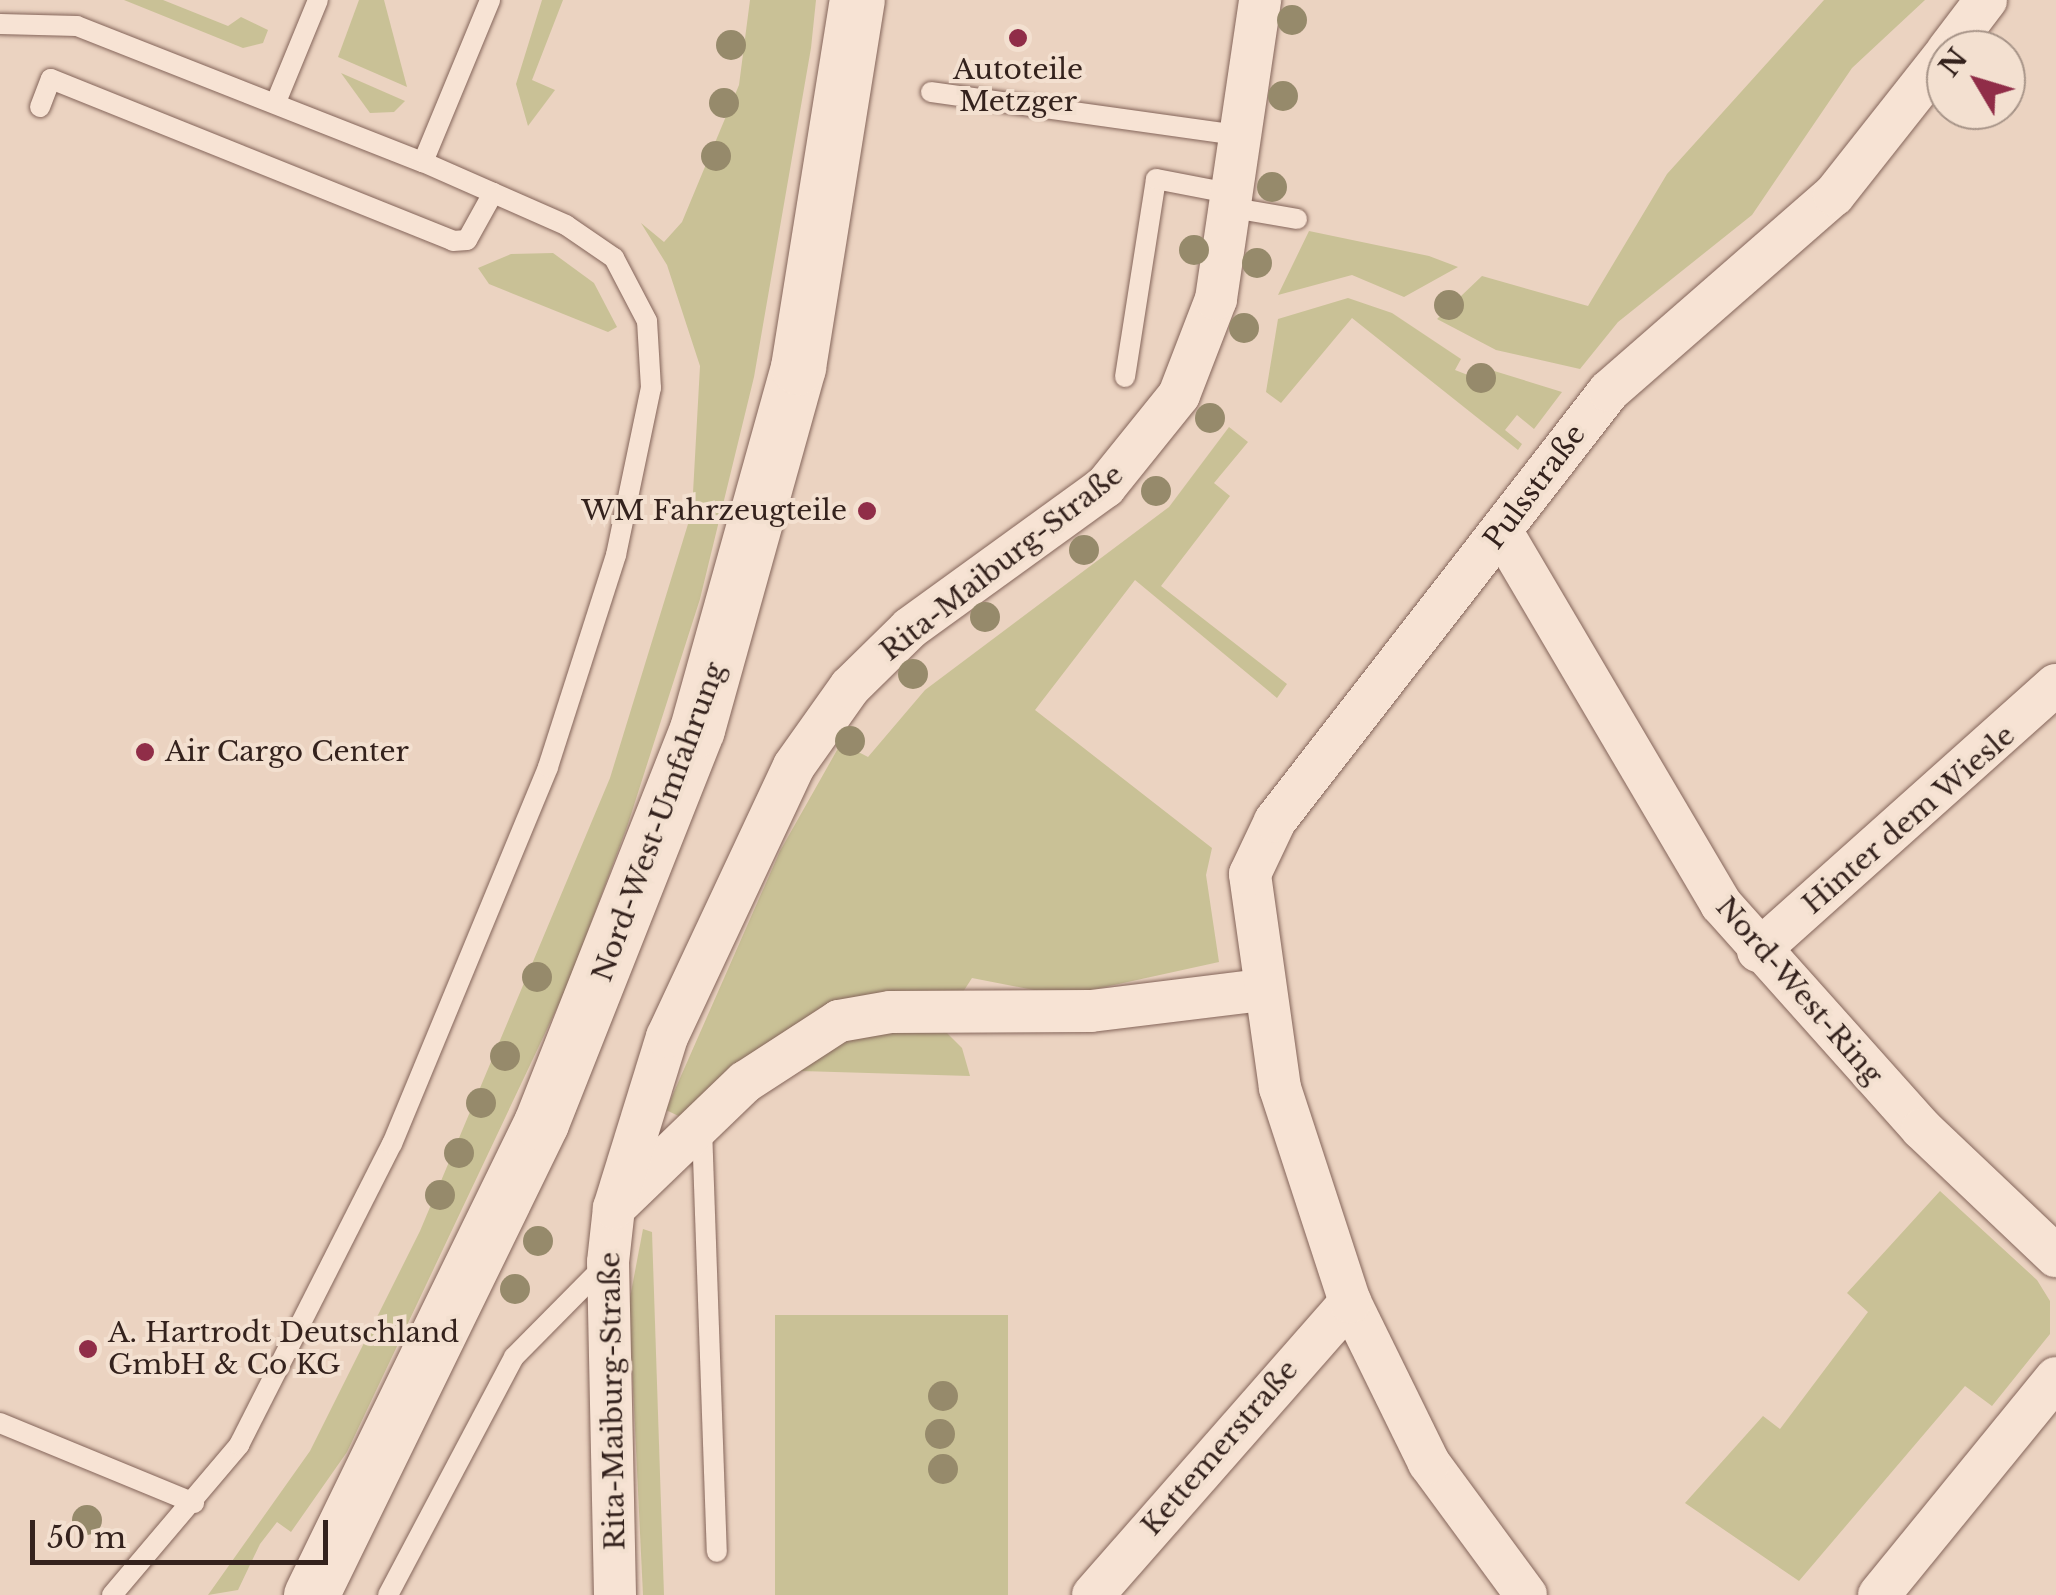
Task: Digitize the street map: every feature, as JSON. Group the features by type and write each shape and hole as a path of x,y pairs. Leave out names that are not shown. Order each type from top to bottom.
{"main road":[{"name":"Nord-West-Umfahrung","path":"311,1595 549,1105 696,729 798,367 857,0"}],"street":[{"name":"Rita-Maiburg-Straße","path":"615,1595 608,1262 614,1208 667,1037 794,766 884,650 1132,461 1199,353 1234,201 1260,0"},
{"name":"Pulsstraße","path":"1964,30 1986,0"},
{"name":"Pulsstraße","path":"1260,990 1248,904 1257,848 1609,391 1834,195 1926,79"},
{"name":"Nord-West-Ring","path":"1502,532 1638,777 1758,951 1922,1129 2056,1256"},
{"name":"Hinter dem Wiesle","path":"1758,951 2056,685"},
{"path":"614,1208 789,1048 840,1022 890,1012 1091,1012 1260,990 1299,1160 1350,1302 1429,1462 1526,1595"},
{"name":"Kettemerstraße","path":"1093,1595 1350,1302"},
{"path":"1879,1595 2056,1378"}],"lane":[{"path":"276,102 318,0"},
{"path":"423,162 490,0"},
{"path":"0,24 77,26 276,102 493,193 614,258 648,321 651,388 616,555 548,767 392,1144 239,1445 194,1504 112,1595"},
{"path":"40,106 52,79 413,225 467,240 493,193"},
{"path":"930,92 1245,136"},
{"path":"1125,377 1156,180 1298,219"},
{"path":"702,1126 717,1552"},
{"path":"388,1595 514,1357 608,1262"},
{"path":"0,1422 194,1504"}],"shaded area":[{"path":"124,0 163,0 228,26 241,17 268,30 263,43 243,48"},
{"path":"359,0 384,0 407,87 338,57"},
{"path":"542,0 563,0 532,80 555,90 528,126 516,84"},
{"path":"750,0 816,0 811,48 754,377 700,599 627,827 566,989 347,1452 291,1532 277,1522 260,1544 238,1590 208,1595 310,1451 420,1231 610,778 692,511 700,366 667,265 641,223 664,242 682,222 739,85"},
{"path":"1824,0 1925,0 1852,68 1752,215 1618,322 1580,369 1496,350 1437,319 1482,276 1588,306 1667,174"},
{"path":"341,73 405,101 394,112 370,113"},
{"path":"1309,231 1429,256 1458,267 1404,297 1352,275 1278,295"},
{"path":"553,253 594,283 617,327 608,332 489,284 478,268 511,254"},
{"path":"1348,298 1392,313 1461,359 1455,370 1473,377 1478,366 1562,392 1534,429 1517,415 1505,430 1522,444 1518,450 1352,318 1281,403 1266,392 1278,319"},
{"path":"1229,427 1248,442 1214,483 1230,496 1161,586 1287,684 1277,698 1135,580 1035,710 1212,848 1206,875 1219,962 1064,996 972,978 963,992 820,1008 687,1120 666,1110 780,851 841,743 868,757 925,690 1169,507"},
{"path":"942,1028 962,1048 970,1076 801,1071 794,1059 846,1033"},
{"path":"1940,1191 2037,1280 2050,1301 2050,1334 1992,1406 1965,1386 1799,1581 1685,1503 1763,1416 1780,1429 1868,1312 1847,1293"},
{"path":"643,1229 652,1232 664,1595 643,1595 629,1303"},
{"path":"775,1315 1008,1315 1008,1595 775,1595"}],"place":[{"name":"Autoteile Metzger","path":"1018,38"},
{"name":"WM Fahrzeugteile","path":"867,511"},
{"name":"Air Cargo Center","path":"145,752"},
{"name":"A. Hartrodt Deutschland GmbH & Co KG","path":"88,1349"}]}
